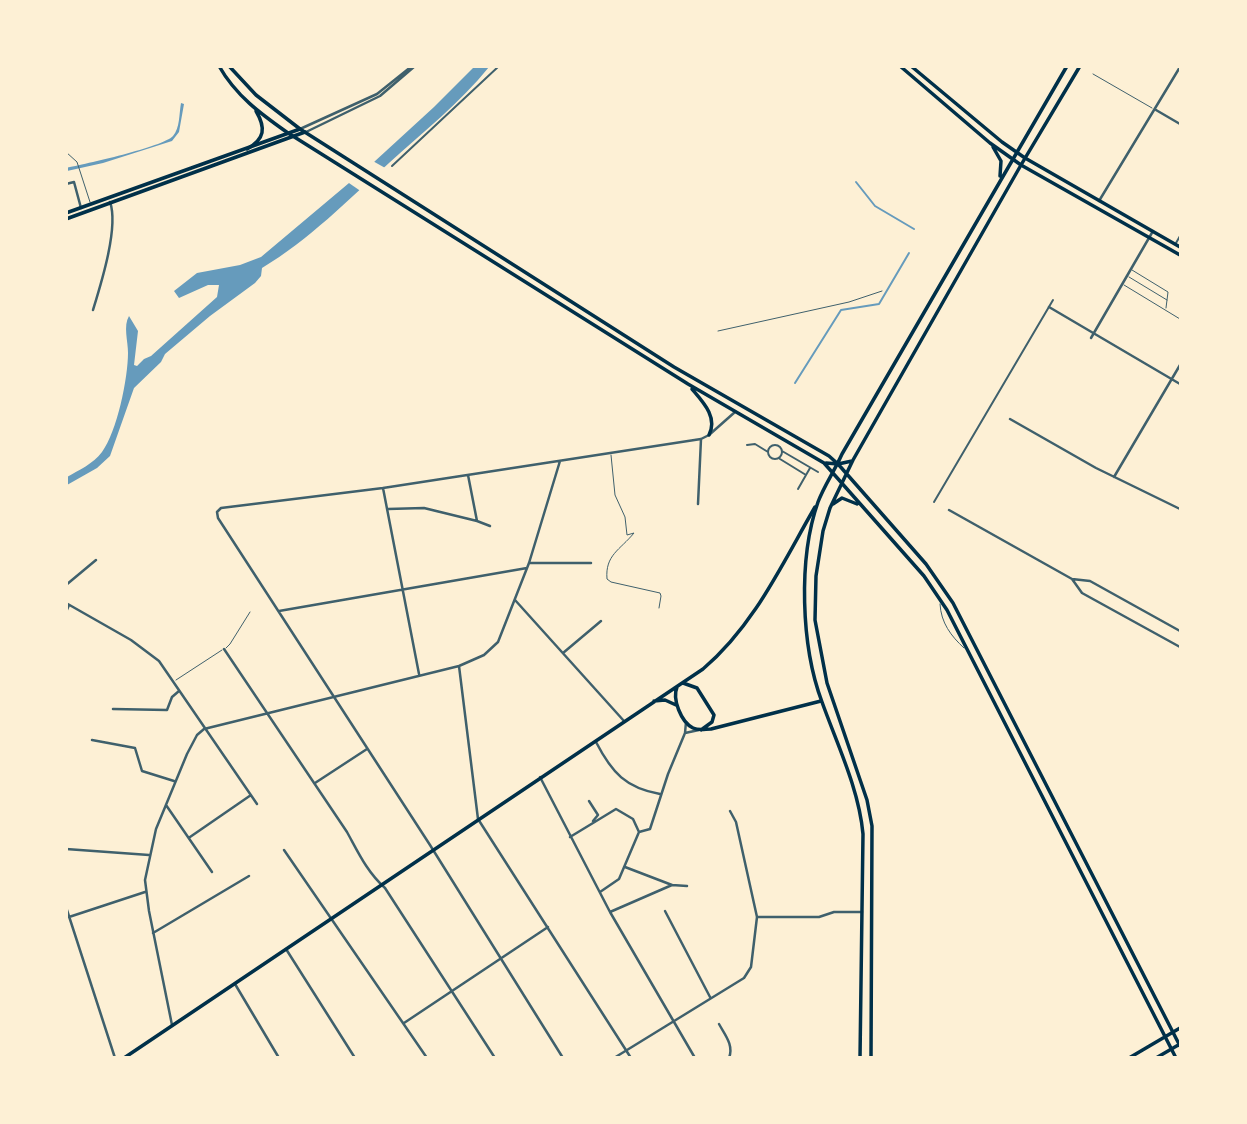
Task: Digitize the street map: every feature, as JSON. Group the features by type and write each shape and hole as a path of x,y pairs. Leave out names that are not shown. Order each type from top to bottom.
{"main road":[{"path":"219,66 233,87 255,109 294,137 688,384 824,463 940,599 971,654 1176,1058"},
{"path":"229,66 256,95 306,132 739,406 829,456 838,464 926,564 953,603 1180,1044 1156,1058"},
{"path":"900,66 1012,159 1181,255"},
{"path":"911,66 1016,152 1178,245"},
{"path":"124,1058 717,657 748,621 1067,66"},
{"path":"871,1058 871,820 820,655 815,608 819,554 830,508 853,460 1080,66"},
{"path":"247,149 260,140 263,130 263,124 255,109"},
{"path":"66,219 300,128"},
{"path":"66,213 109,201 306,132"},
{"path":"990,143 1001,161 998,184"},
{"path":"688,384 710,414 713,425 709,435"},
{"path":"735,412 739,406"},
{"path":"829,456 842,454"},
{"path":"824,463 838,464 853,460"},
{"path":"833,473 846,475"},
{"path":"830,508 835,501 842,498 864,510"},
{"path":"818,502 808,552 805,611 811,665 861,818 864,845 860,1058"},
{"path":"679,684 674,694 678,707 686,722 701,730 832,698"},
{"path":"679,684 690,684 697,688 718,722 726,724"},
{"path":"652,702 665,700 678,707"},
{"path":"701,730 712,722 714,715"},
{"path":"1129,1058 1181,1028"}],"street":[{"path":"300,128 377,94 414,66"},
{"path":"306,132 380,96 414,66"},
{"path":"392,166 499,66"},
{"path":"1099,201 1181,67"},
{"path":"1155,109 1181,124"},
{"path":"66,184 74,182 81,208"},
{"path":"93,310 108,257 113,210 109,201"},
{"path":"1091,338 1153,231"},
{"path":"1178,245 1181,236"},
{"path":"934,502 1053,300"},
{"path":"1049,307 1181,384"},
{"path":"1114,477 1181,365"},
{"path":"564,1058 500,960 433,849 218,518 217,512 221,508 383,488 701,439 735,412"},
{"path":"1010,419 1077,458 1181,509"},
{"path":"698,504 701,439"},
{"path":"747,445 755,444 772,458 778,458 806,475"},
{"path":"769,453 774,445 780,447 782,451 818,472"},
{"path":"778,458 782,451"},
{"path":"172,1025 145,892 153,835 195,739 204,729 459,666 484,655 496,645 515,600 560,461"},
{"path":"798,489 810,467"},
{"path":"468,475 477,521"},
{"path":"383,488 419,674"},
{"path":"387,509 424,508 490,526"},
{"path":"949,510 1072,579 1090,581 1181,631"},
{"path":"66,585 96,560"},
{"path":"529,563 591,563"},
{"path":"279,611 527,568"},
{"path":"1072,579 1082,593 1181,647"},
{"path":"515,600 624,720"},
{"path":"66,612 68,604 159,661 257,804"},
{"path":"563,653 601,621"},
{"path":"224,649 347,832 355,850 382,884 454,991 495,1058"},
{"path":"459,666 478,819 631,1058"},
{"path":"113,709 167,710 172,697 179,690"},
{"path":"639,832 650,830 660,794 685,733 686,722"},
{"path":"685,733 701,730"},
{"path":"92,740 135,748 142,771 175,782"},
{"path":"595,740 620,779 643,792 660,794"},
{"path":"315,783 367,749"},
{"path":"540,777 610,912 695,1058"},
{"path":"189,837 251,795"},
{"path":"589,801 598,815 592,824"},
{"path":"166,805 212,872"},
{"path":"570,837 616,809 633,819 639,832 625,867 616,882 600,892"},
{"path":"614,1058 710,997 740,982 749,972 757,917 736,822 730,811"},
{"path":"66,849 149,855"},
{"path":"284,850 427,1058"},
{"path":"625,867 672,885 687,886"},
{"path":"153,933 249,876"},
{"path":"610,912 672,885"},
{"path":"69,917 145,892"},
{"path":"66,907 115,1058"},
{"path":"665,911 710,997"},
{"path":"757,917 819,917 834,912 863,912"},
{"path":"404,1023 548,927"},
{"path":"286,949 355,1058"},
{"path":"234,984 279,1058"},
{"path":"719,1024 730,1044 729,1058"}],"lane":[{"path":"1093,74 1155,109"},
{"path":"66,152 74,157 78,164 91,205"},
{"path":"1131,270 1168,292 1166,310"},
{"path":"1127,276 1167,300"},
{"path":"1122,284 1181,319"},
{"path":"718,331 849,302 882,291"},
{"path":"611,453 615,495 625,517 627,535 634,533 624,546 609,558 606,567 607,579 660,593 662,596 659,608"},
{"path":"940,599 941,616 947,628 953,638 971,654"},
{"path":"271,614 279,611"},
{"path":"174,681 230,644 250,612"}],"water":[{"path":"474,67 489,67 454,105 328,219 262,268 261,276 255,283 165,354 161,362 134,388 110,456 97,468 67,485 67,477 102,452 112,432 126,376 126,329 129,316 138,331 134,365 137,366 217,297 219,285 208,285 179,298 174,291 197,273 240,265 261,257 374,162"},
{"path":"181,103 184,104 179,132 172,141 103,163 67,171 66,168 123,155 173,136 179,121"}],"pier":[{"path":"371,160 387,169 362,192 346,181"}],"waterway":[{"path":"856,182 875,206 914,229"},
{"path":"795,383 841,310 879,304 909,253"}]}
